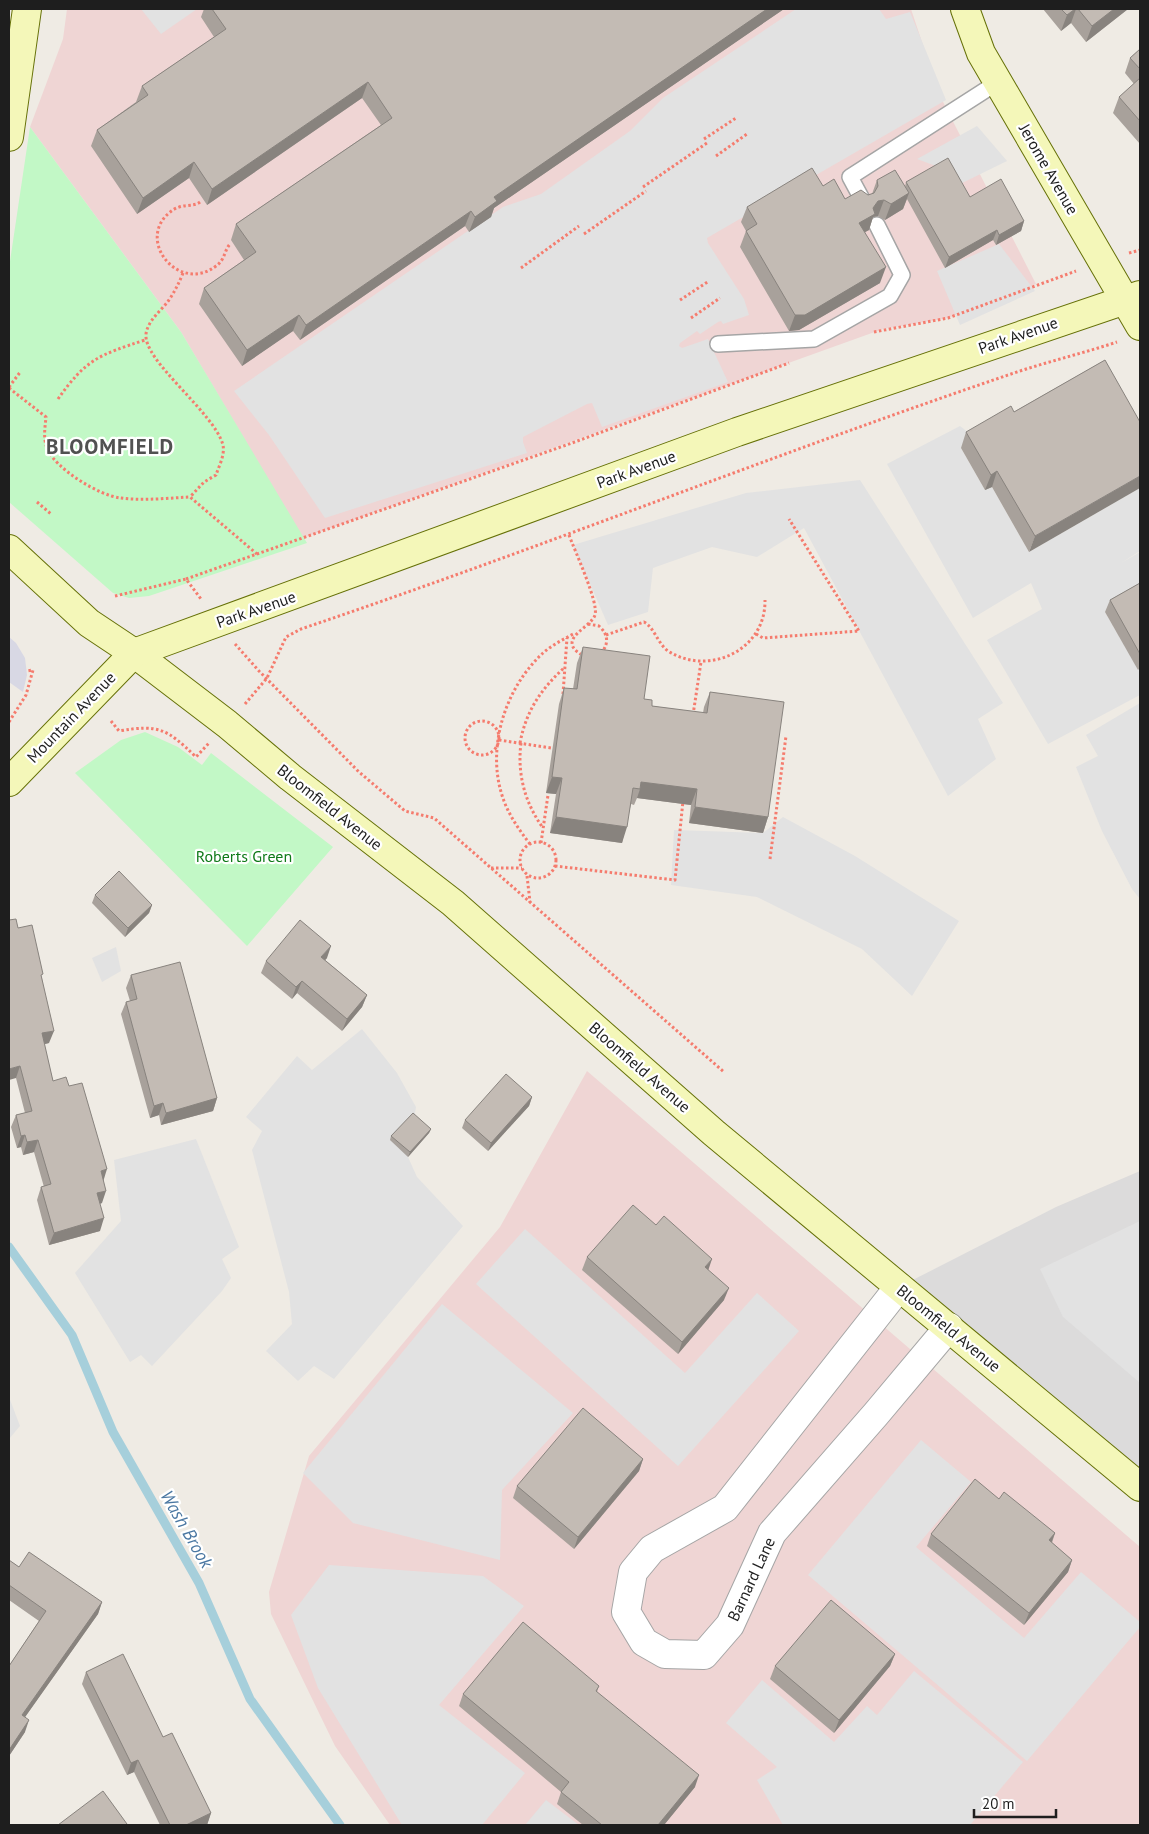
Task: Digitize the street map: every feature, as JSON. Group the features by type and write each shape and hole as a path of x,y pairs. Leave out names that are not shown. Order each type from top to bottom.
{"main road":[{"path":"9,137 27,9"},
{"name":"Jerome Avenue","path":"965,9 981,53 1103,262 1132,297 1140,326"},
{"name":"Park Avenue","path":"134,653 737,432 1132,297"},
{"name":"Bloomfield Avenue","path":"9,549 89,623 134,653 227,724 290,777 453,903 714,1133 1140,1487"},
{"name":"Mountain Avenue","path":"9,782 134,653"}],"street":[{"name":"Barnard Lane","path":"898,1287 725,1508 652,1549 633,1572 626,1612 644,1642 665,1654 704,1655 730,1625 772,1533 949,1327"}],"lane":[{"path":"863,201 850,177 998,82"},
{"path":"718,344 814,339 890,296 902,275 877,225"}],"path":[{"path":"704,139 736,118"},
{"path":"716,156 747,134"},
{"path":"643,187 707,143"},
{"path":"584,234 646,191"},
{"path":"200,202 180,206 163,220 158,236 160,250 166,261 183,273 201,274 208,272 222,262 230,244"},
{"path":"521,268 579,226"},
{"path":"865,335 883,329 948,318 1036,284 1140,250"},
{"path":"183,273 176,290 146,331 145,340 172,379 213,425 223,446 222,458 216,475 204,482 190,497"},
{"path":"680,300 708,281"},
{"path":"691,318 720,298"},
{"path":"58,399 82,368 100,356 145,340"},
{"path":"111,721 119,731 140,727 160,728 181,742 196,757 267,678 286,637 301,629 460,575 1018,372 1118,341"},
{"path":"115,596 186,579 793,362"},
{"path":"21,372 9,387 46,417 44,437 52,456 80,480 97,491 120,498 190,497 258,554"},
{"path":"37,502 51,514"},
{"path":"756,634 763,638 859,631 789,519"},
{"path":"530,844 504,801 496,761 499,740 512,694 522,678 543,653 588,624 595,614 596,606 569,535"},
{"path":"186,579 217,622 267,678 374,785 405,811 434,818 724,1072"},
{"path":"606,635 644,622 667,650 684,658 701,662 714,662 727,658 740,650 756,634 763,619 765,600"},
{"path":"588,624 599,626 606,635 606,646 599,655"},
{"path":"576,633 573,638 575,649 578,653 588,657"},
{"path":"562,701 567,638"},
{"path":"692,719 701,662"},
{"path":"544,828 534,815 521,782 520,743 523,725 536,698 565,667"},
{"path":"9,722 31,684 33,670 27,671"},
{"path":"482,721 493,725 499,740 494,750 490,753 479,755 470,750 466,734 472,725 482,721"},
{"path":"770,860 786,736"},
{"path":"499,740 551,748"},
{"path":"541,842 548,795"},
{"path":"555,866 675,880 684,800"},
{"path":"527,875 544,878 553,871 556,860 552,849 541,842 530,844 520,857 522,868 527,875 530,903"},
{"path":"490,868 522,868"}],"shaded area":[{"path":"67,9 911,9 940,96 1036,284 948,318 883,329 303,538 181,332 30,127 63,39"},
{"path":"141,9 197,9 161,34"},
{"path":"796,9 879,9 886,19 910,12 946,100 707,238 708,243 744,299 749,315 723,324 721,321 718,322 700,334 697,331 680,343 679,346 682,348 708,339 728,382 602,427 592,403 587,404 523,437 527,453 325,518 269,435 234,391 503,207 541,194 630,131 663,98"},
{"path":"977,126 1007,161 954,187 944,169 917,159"},
{"path":"999,244 1035,291 960,325 937,271"},
{"path":"960,426 969,433 961,448 985,490 992,487 1029,552 1140,488 1140,551 1121,563 1140,552 1140,589 1105,612 1138,669 1140,668 1140,695 1048,744 987,640 1042,609 1031,583 973,618 887,464"},
{"path":"860,480 1003,703 978,719 996,759 948,796 804,528 757,557 712,547 653,568 648,612 608,625 573,545 746,493"},
{"path":"9,637 16,643 25,658 27,675 23,692 9,682"},
{"path":"1140,703 1140,899 1132,889 1102,831 1076,767 1098,756 1086,735"},
{"path":"783,817 855,856 959,921 912,996 862,949 757,897 671,885 674,830 763,833"},
{"path":"116,947 121,971 102,982 92,958"},
{"path":"362,1029 397,1073 416,1107 408,1157 417,1177 463,1226 334,1379 314,1366 298,1381 266,1351 292,1324 289,1292 252,1150 262,1131 246,1117 297,1056 312,1070"},
{"path":"587,1071 1140,1547 1140,1825 390,1825 335,1746 271,1614 269,1592 309,1456 500,1227"},
{"path":"196,1139 239,1247 222,1259 231,1278 222,1291 152,1366 141,1355 130,1362 75,1273 121,1221 114,1160"},
{"path":"1140,1171 1140,1487 899,1287 1056,1207"},
{"path":"1140,1221 1140,1383 1063,1317 1040,1269"},
{"path":"525,1229 685,1373 757,1293 799,1331 678,1466 476,1284"},
{"path":"442,1304 573,1413 502,1490 500,1560 353,1523 303,1473"},
{"path":"9,1397 20,1426 9,1439"},
{"path":"921,1440 971,1482 916,1547 1024,1638 1081,1572 1140,1622 1140,1627 1027,1761 808,1575"},
{"path":"329,1565 483,1576 524,1606 439,1705 525,1773 482,1825 402,1825 318,1688 291,1615"},
{"path":"914,1671 1023,1762 970,1825 783,1825 757,1780 777,1767 726,1723 762,1680 834,1742 867,1706 877,1715"},
{"path":"546,1800 579,1825 525,1825"}],"green space":[{"path":"30,127 181,332 307,543 149,596 129,598 113,593 9,502 9,268"},
{"name":"Roberts Green","path":"145,732 178,747 202,765 211,753 333,847 247,946 75,773 121,740"}],"building":[{"path":"212,9 767,9 494,197 497,201 475,217 471,211 306,325 299,315 247,350 204,288 256,252 236,224 392,118 368,82 212,189 194,162 143,198 97,130 148,95 142,86 226,29"},
{"path":"1061,9 1075,9 1067,15"},
{"path":"1078,9 1114,9 1092,26"},
{"path":"1140,49 1140,69 1130,58"},
{"path":"1140,78 1140,121 1119,97"},
{"path":"948,158 970,197 1001,179 1024,221 999,235 997,230 949,257 906,182"},
{"path":"812,168 823,186 834,179 845,199 861,190 868,195 874,193 878,186 877,180 895,170 909,193 891,204 884,200 878,201 873,208 875,214 859,223 886,267 805,315 795,315 746,231 757,224 747,207"},
{"path":"1105,360 1140,422 1140,476 1035,536 997,471 991,475 966,432 1011,406 1014,412"},
{"path":"1140,583 1140,654 1110,600"},
{"path":"583,647 650,656 644,699 652,700 652,706 707,713 710,692 784,702 768,817 695,807 697,789 641,782 640,789 633,788 627,827 556,817 562,778 552,777 564,688 577,689"},
{"path":"119,871 152,905 128,928 95,895"},
{"path":"16,919 18,928 32,925 54,1031 42,1033 53,1081 66,1077 69,1086 82,1083 107,1169 101,1171 106,1191 97,1193 104,1218 54,1233 41,1187 51,1184 38,1140 27,1142 25,1135 21,1136 16,1115 32,1111 20,1066 9,1069 9,920"},
{"path":"300,920 331,946 321,957 367,995 347,1019 302,981 296,987 266,961"},
{"path":"180,962 217,1098 166,1113 163,1103 154,1106 126,1002 137,999 131,975"},
{"path":"506,1074 532,1097 491,1143 465,1120"},
{"path":"413,1113 431,1129 410,1152 391,1136"},
{"path":"633,1205 656,1225 664,1216 712,1259 705,1267 729,1288 682,1342 587,1257"},
{"path":"583,1408 643,1459 578,1537 517,1486"},
{"path":"975,1479 999,1499 1004,1492 1055,1533 1049,1540 1072,1560 1029,1613 931,1534"},
{"path":"29,1552 102,1602 22,1715 29,1720 9,1750 9,1666 46,1611 9,1585 9,1560 19,1567"},
{"path":"831,1600 895,1654 839,1720 775,1666"},
{"path":"523,1622 599,1686 596,1691 699,1775 658,1825 602,1825 561,1792 569,1782 463,1694"},
{"path":"123,1654 163,1737 172,1733 211,1813 186,1825 170,1825 138,1760 131,1763 86,1672"},
{"path":"103,1791 127,1824 58,1825"}],"waterway":[{"name":"Wash Brook","path":"9,1247 72,1335 113,1432 199,1583 250,1699 340,1825"}],"district":[{"name":"BLOOMFIELD","path":"110,446"}]}
